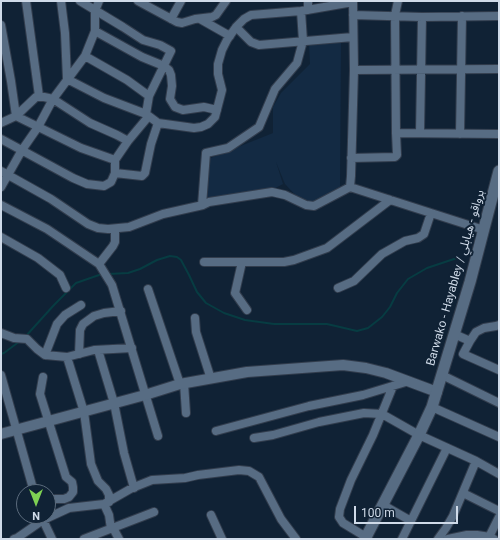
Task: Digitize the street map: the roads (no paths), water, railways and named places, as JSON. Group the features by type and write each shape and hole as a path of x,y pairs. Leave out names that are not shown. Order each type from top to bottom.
{"main road":[{"name":"Barwako - Hayabley / برواقو - هيابلي","path":"366,538 419,436 432,407 470,282 499,171"}],"street":[{"path":"26,1 39,96"},
{"path":"61,1 68,79"},
{"path":"1,139 87,184 98,186 112,182 115,173 115,160 147,116 149,96 171,51 160,45 143,40 80,1"},
{"path":"1,186 5,173 38,127 53,99 85,56 95,31 95,11 99,1"},
{"path":"138,1 171,19 182,23 195,19 212,17 216,15 226,1"},
{"path":"171,19 181,1"},
{"path":"202,205 206,153 228,148 259,127 275,89 297,63 303,41 305,11 308,1"},
{"path":"351,158 395,157 397,155 395,15 398,1"},
{"path":"68,79 104,98 147,116 158,123 194,128 201,127 208,124 215,117 222,90 218,74 218,64 222,50 236,27 244,19 251,16 305,11 353,2 354,70 350,187"},
{"path":"353,15 395,15 422,17 499,16"},
{"path":"460,134 462,16"},
{"path":"420,133 422,17"},
{"path":"200,19 230,36"},
{"path":"1,25 12,81 16,116"},
{"path":"236,27 254,45 353,37"},
{"path":"95,31 142,57 164,66 169,70 172,86 170,99 175,107 183,110 204,107 217,110"},
{"path":"85,56 127,80 149,96"},
{"path":"354,70 499,69"},
{"path":"1,124 16,116 36,97 39,96 53,99 90,123 128,141"},
{"path":"16,116 81,148 115,160"},
{"path":"115,173 142,176 146,173 151,144 158,123"},
{"path":"396,133 499,134"},
{"path":"5,173 51,199 88,224 98,228 115,229 129,226 164,214 216,201 272,192 285,195 306,205 314,206 350,187 484,230"},
{"path":"204,262 284,262 327,248 390,200"},
{"path":"1,205 46,229 98,264 112,285 158,436"},
{"path":"338,288 354,281 382,254 405,240 418,238 424,234 431,213"},
{"path":"98,264 115,242 115,229"},
{"path":"1,237 38,258 60,275 66,288"},
{"path":"242,262 235,293 247,310"},
{"path":"148,289 182,384 186,413"},
{"path":"46,355 57,324 65,316 81,305"},
{"path":"79,354 80,330 83,324 88,319 99,315 121,311"},
{"path":"195,318 196,332 211,379"},
{"path":"498,326 484,328 476,332 463,354 499,370"},
{"path":"1,333 14,338 27,339 37,349 46,355 67,357 98,350 132,348"},
{"path":"454,334 470,341"},
{"path":"98,350 114,403 124,453 134,488"},
{"path":"67,357 84,412 91,464 98,481 106,489 109,496 107,503 112,529 119,539"},
{"path":"1,434 182,384 248,372 343,365 366,368 409,381 437,392"},
{"path":"1,375 32,484"},
{"path":"442,375 499,403"},
{"path":"43,377 40,394 66,477 72,482 73,486 73,492 69,496 64,499 56,499"},
{"path":"216,431 310,406 363,395 409,381"},
{"path":"366,538 342,523 339,513 393,386"},
{"path":"432,407 499,437"},
{"path":"254,438 273,435 318,422 364,413 382,414 419,436 476,461 499,474"},
{"path":"402,539 447,448"},
{"path":"438,539 453,516 476,461"},
{"path":"56,514 69,508 107,503 152,480 185,478 239,470 250,471 259,477 282,519 296,539"},
{"path":"463,493 499,510"},
{"path":"383,505 411,521"},
{"path":"84,539 112,529 140,516 154,512"},
{"path":"210,515 222,539"},
{"path":"448,539 467,536 491,538 499,517"},
{"path":"14,539 37,524"},
{"path":"45,524 52,539"}],"waterway":[{"path":"108,274 128,273 140,269 157,260 170,256 177,257 181,260 197,292 206,303 224,313 245,320 274,324 327,324 357,331 368,328 382,317 408,279 427,268 457,258"},
{"path":"25,337 76,283 102,274"},
{"path":"1,354 20,341"}]}
